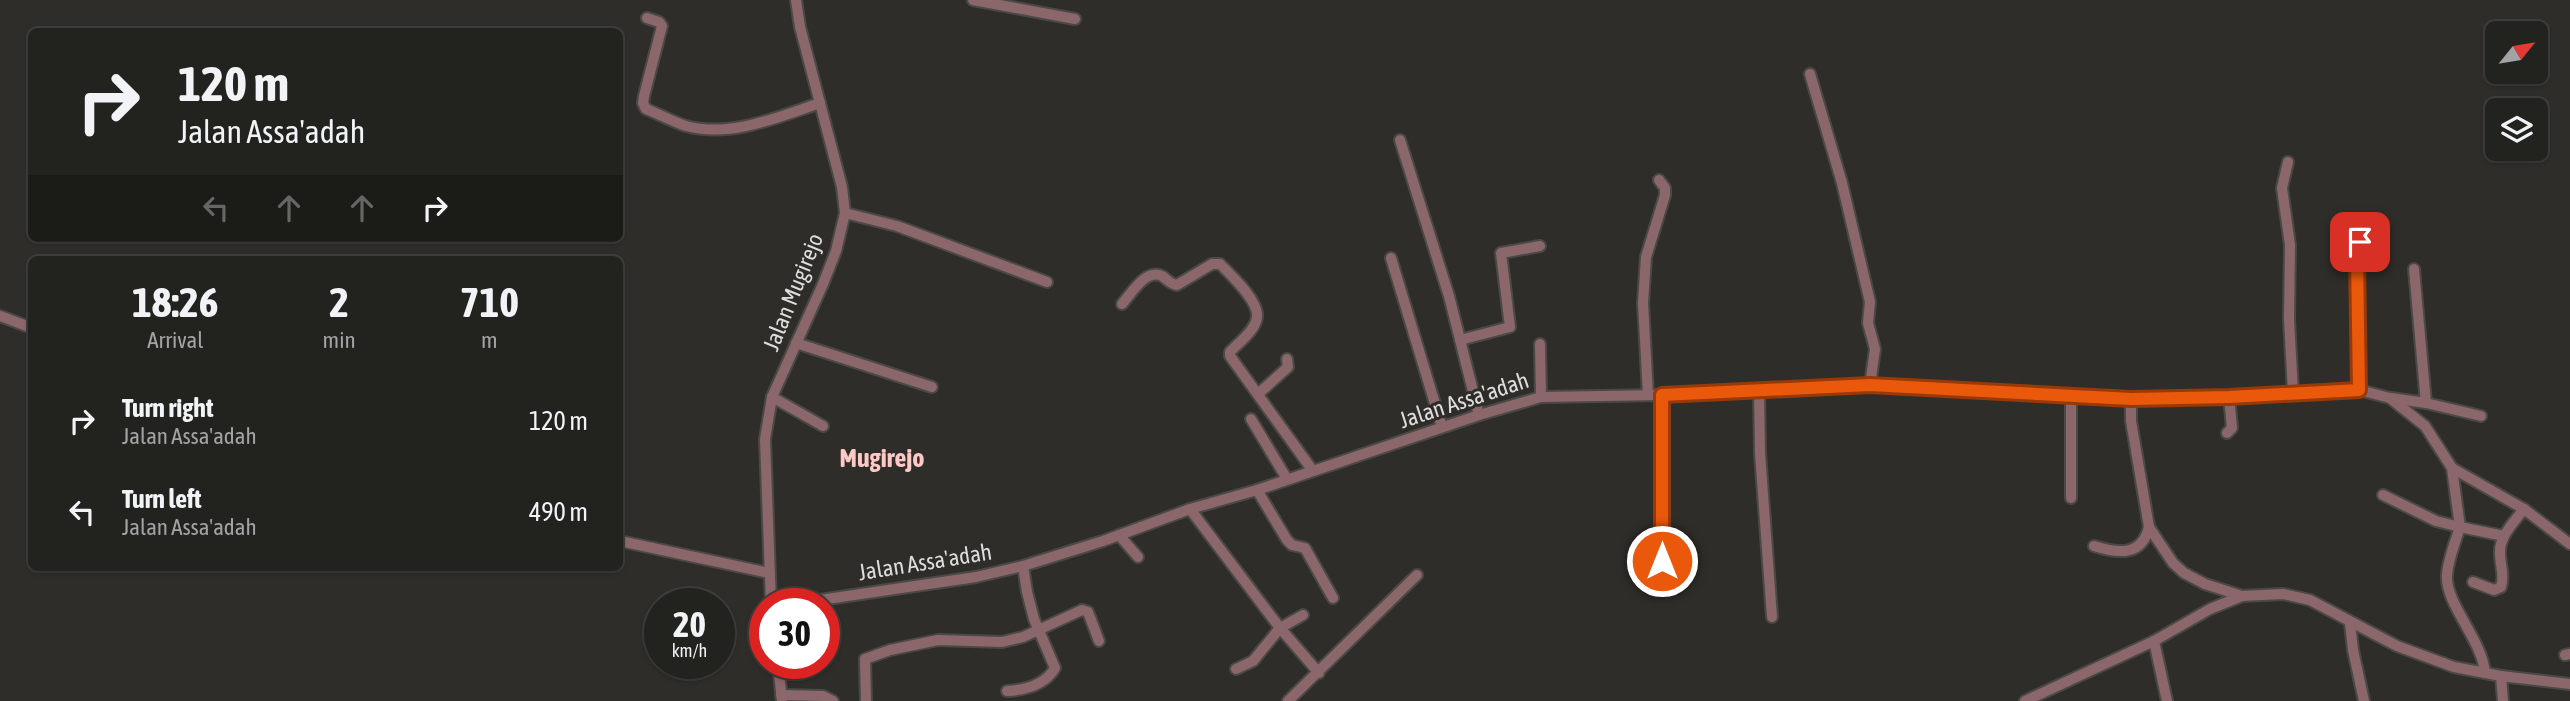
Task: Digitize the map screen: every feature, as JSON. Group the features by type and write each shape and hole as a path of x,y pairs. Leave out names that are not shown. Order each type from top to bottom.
{"street":[{"name":"Jalan Mugirejo","path":"770,588 765,439 772,397 823,284 845,213 842,187 796,0"},
{"path":"973,0 1075,19"},
{"path":"647,18 659,22 662,26 644,96 646,109 684,126 705,130 753,124 820,103"},
{"path":"1810,74 1842,183 1870,302 1868,323 1875,349 1870,385"},
{"path":"1400,140 1449,296 1479,415"},
{"path":"2287,162 2283,188 2290,245 2293,392"},
{"path":"1648,395 1643,303 1646,257 1665,195 1665,188 1660,180"},
{"path":"845,213 897,226 1047,282"},
{"path":"2359,390 2357,256 2360,242"},
{"path":"1460,340 1510,327 1501,253 1540,246"},
{"path":"1391,258 1442,427"},
{"path":"1122,304 1144,279 1153,275 1160,275 1172,285 1177,285 1212,264 1220,264 1241,286 1257,312 1254,326 1230,352 1236,365 1312,471"},
{"path":"2414,269 2426,402"},
{"path":"0,316 28,326"},
{"path":"796,343 932,387"},
{"path":"1540,344 1541,397"},
{"path":"1258,394 1288,367 1287,359"},
{"name":"Jalan Assa'adah","path":"840,597 976,577 1023,566 1190,509 1541,397 1662,395 1870,385 2131,399 2359,390 2390,398 2426,402 2481,416"},
{"path":"1759,391 1760,453 1772,617"},
{"path":"1662,395 1662,561"},
{"path":"772,397 822,426"},
{"path":"2071,397 2071,498"},
{"path":"2227,433 2232,428 2229,397"},
{"path":"2390,398 2425,426 2452,468 2460,527 2446,578 2451,595 2482,656 2485,673"},
{"path":"2094,546 2108,550 2138,547 2146,541 2149,527 2131,421 2131,399"},
{"path":"1251,419 1287,479"},
{"path":"2452,468 2524,509 2570,544"},
{"path":"1257,489 1287,540 1292,545 1305,548 1333,598"},
{"path":"2383,495 2436,521 2504,536"},
{"path":"1190,509 1280,628 1319,673"},
{"path":"2473,582 2494,590 2501,587 2504,580 2499,551 2504,536 2524,509"},
{"path":"2149,527 2162,548 2184,573 2205,584 2242,596"},
{"path":"1119,535 1138,557"},
{"path":"623,542 769,573"},
{"path":"1007,691 1023,690 1038,684 1052,673 1054,664 1039,631 1027,592 1023,566"},
{"path":"1288,701 1417,575"},
{"path":"2025,701 2154,641 2210,609 2242,596 2283,594 2310,600 2397,646 2454,667 2570,684"},
{"path":"866,701 864,661 868,657 938,640 1002,642 1039,631 1082,610 1088,612 1099,641"},
{"path":"1236,669 1253,662 1280,628 1303,615"},
{"path":"2350,623 2364,701"},
{"path":"2154,641 2167,701"},
{"path":"2501,676 2503,701"},
{"path":"780,679 782,698 823,696 834,701"}],"district":[{"name":"Mugirejo","path":"882,458"}],"route":[{"path":"1662,561 1662,395 1870,385 2131,399 2359,390 2357,256 2360,242"}]}
